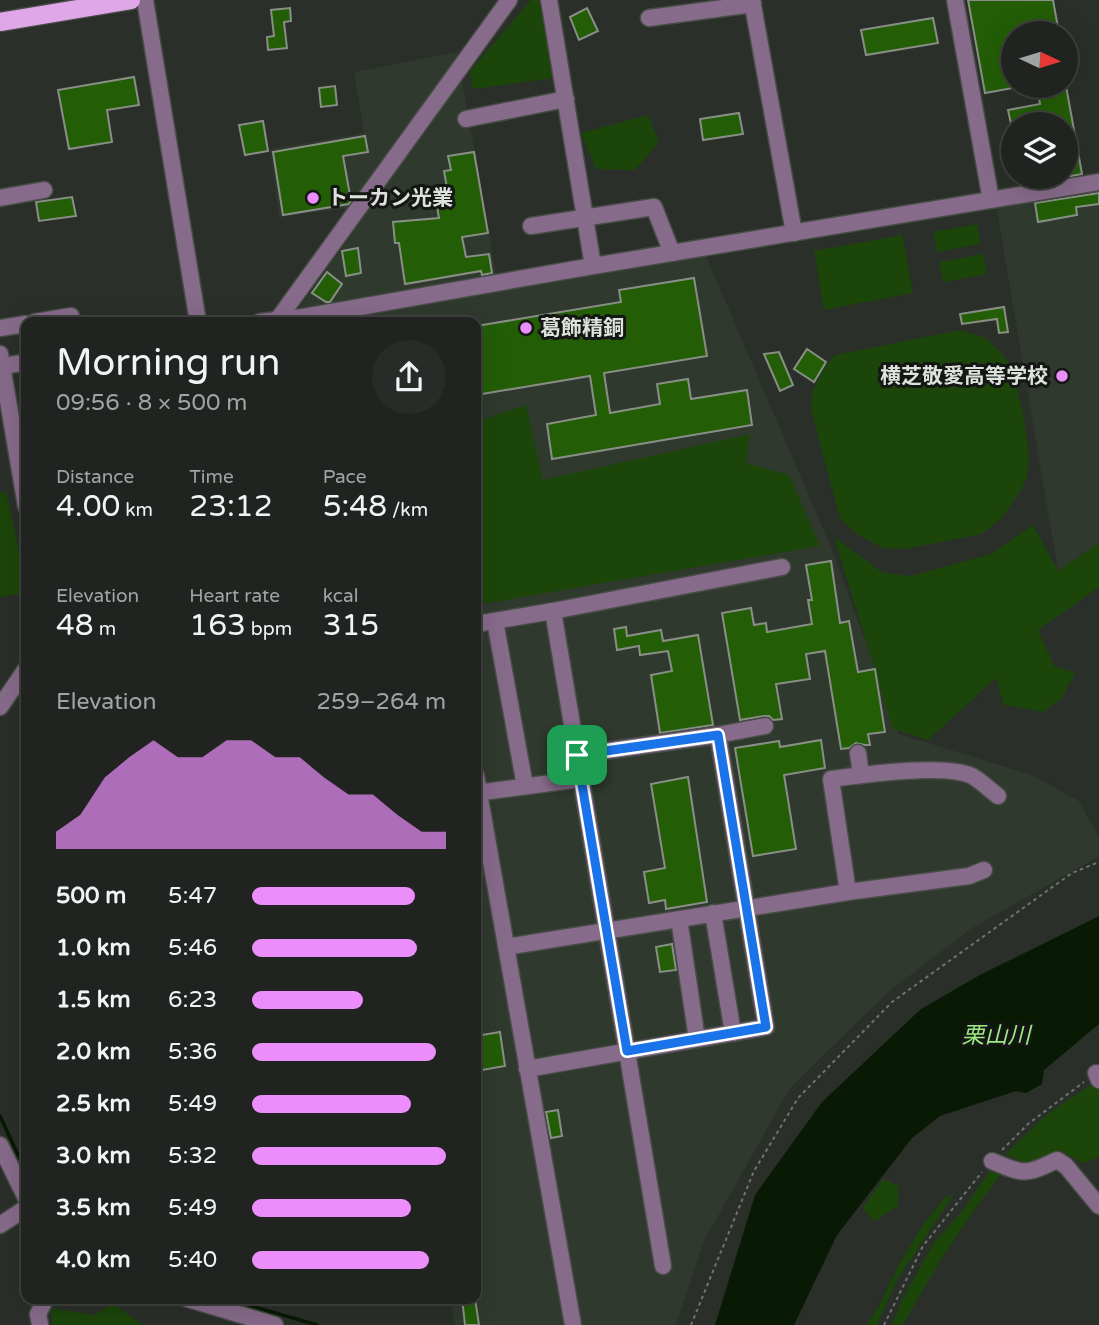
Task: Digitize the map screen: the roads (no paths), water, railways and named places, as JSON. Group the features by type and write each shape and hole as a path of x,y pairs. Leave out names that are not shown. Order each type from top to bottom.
{"main road":[{"path":"0,22 131,0"}],"street":[{"path":"145,0 197,317"},
{"path":"281,317 509,0"},
{"path":"549,0 593,266"},
{"path":"955,0 991,200"},
{"path":"649,18 752,2 794,233"},
{"path":"466,119 566,99"},
{"path":"303,317 1099,182"},
{"path":"0,198 44,190"},
{"path":"531,226 654,207 671,253"},
{"path":"0,328 21,325"},
{"path":"21,362 1,362 21,460"},
{"path":"481,623 782,567"},
{"path":"553,611 663,1266"},
{"path":"495,621 525,786"},
{"path":"0,707 21,676"},
{"path":"577,755 765,726"},
{"path":"527,1069 766,1027 718,735"},
{"path":"858,753 860,775"},
{"path":"848,892 831,779 940,770 971,776 998,796"},
{"path":"481,787 525,786 581,779"},
{"path":"481,809 573,1325"},
{"path":"506,947 848,892 968,876 984,870"},
{"path":"712,913 733,1033"},
{"path":"678,919 697,1039"},
{"path":"0,1145 21,1188"},
{"path":"992,1161 1014,1171 1032,1171 1057,1160 1066,1166 1099,1206"},
{"path":"0,1225 21,1211"},
{"path":"40,1325 38,1314 43,1304"},
{"path":"205,1304 275,1325"}],"water":[{"name":"栗山川","path":"1099,916 1099,1024 1044,1070 1042,1084 1026,1093 1016,1091 940,1116 912,1138 837,1235 794,1325 715,1325 755,1195 822,1102 921,1009 980,975"}],"waterway":[{"path":"0,1116 21,1161"},
{"path":"245,1304 317,1325"}],"place":[{"name":"トーカン光業","path":"313,198"},
{"name":"葛飾精銅","path":"526,328"},
{"name":"横芝敬愛高等学校","path":"1062,376"}]}
